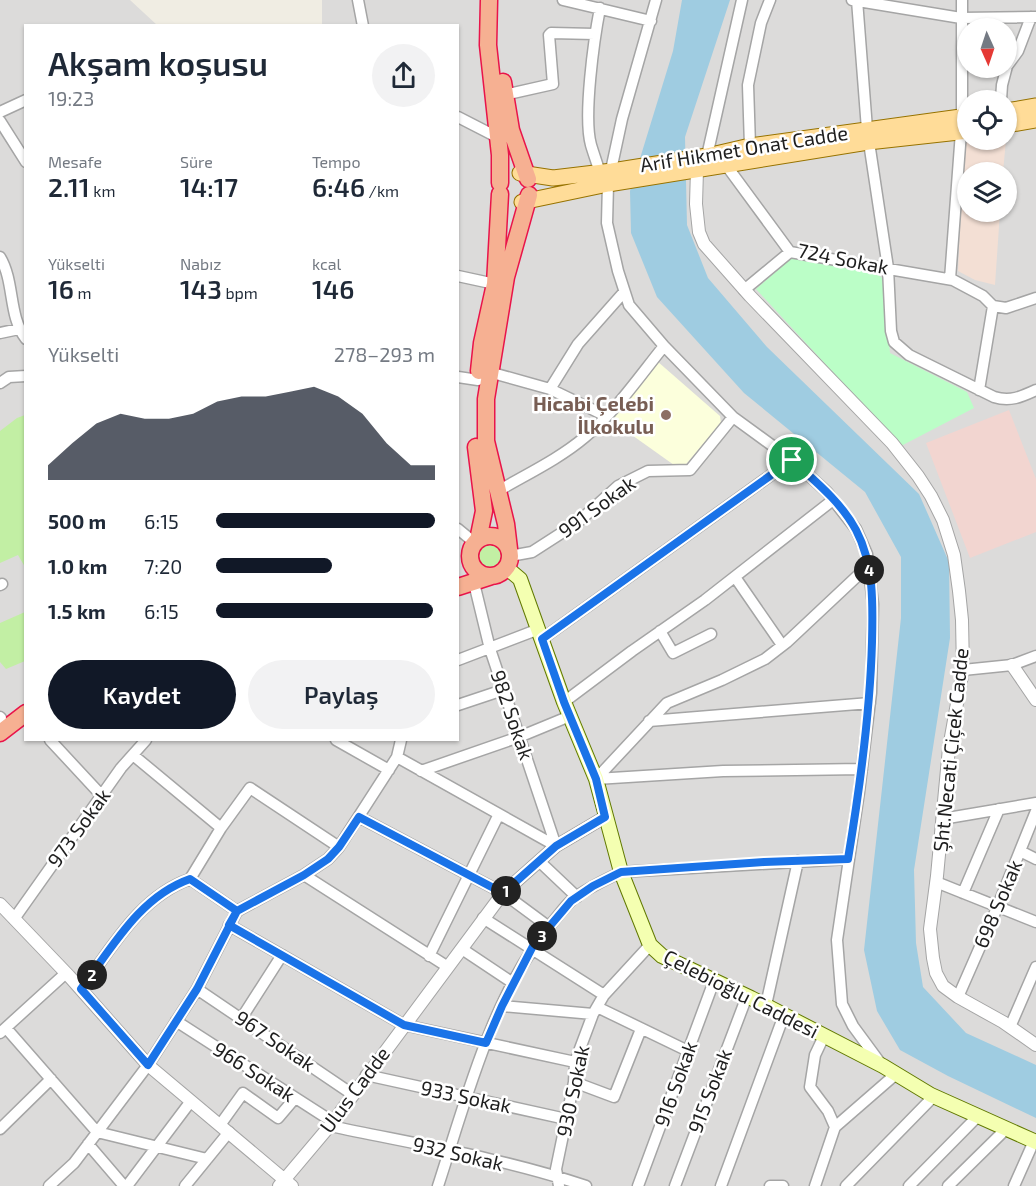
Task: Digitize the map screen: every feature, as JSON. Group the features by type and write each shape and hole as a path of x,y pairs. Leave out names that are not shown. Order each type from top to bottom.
{"highway":[{"path":"489,0 488,45 500,155 500,188 495,284 482,344 486,441 506,524 505,562"},
{"path":"500,0 500,43 504,95 525,187 474,430 484,512 470,557 475,569 480,573 505,562"},
{"path":"500,188 506,175 511,173 525,187"},
{"path":"500,188 507,201 512,203 525,187"},
{"path":"459,559 475,543 490,536 506,544 505,562"},
{"path":"466,585 505,562"},
{"path":"0,718 24,702"},
{"path":"0,733 24,714"}],"main road":[{"path":"1017,109 1036,106"},
{"path":"1017,123 1036,120"},
{"name":"Arif Hikmet Onat Cadde","path":"692,167 707,156 750,146 867,136 957,125"},
{"name":"Arif Hikmet Onat Cadde","path":"525,187 726,165 867,136"},
{"name":"Arif Hikmet Onat Cadde","path":"525,187 553,178 613,176"},
{"name":"Çelebioğlu Caddesi","path":"505,562 520,579 564,702 596,779 621,872 650,945 662,956 766,1005 883,1066 934,1096 1035,1141"}],"street":[{"path":"358,0 363,24"},
{"path":"563,0 585,3 651,21"},
{"path":"656,0 622,119 607,224 629,305 664,346 733,417 792,460 833,500 856,529 867,554 873,604 870,703 837,940 842,1004 853,1026 883,1066"},
{"path":"707,156 742,0"},
{"path":"750,146 748,85 761,23 770,0"},
{"path":"850,0 961,18 1034,17 1018,51 1007,66 1002,90"},
{"path":"857,0 867,136 888,268 891,331 894,342 909,356 1004,400 1035,394"},
{"path":"961,18 962,0"},
{"path":"600,8 595,34 589,125 591,145 613,176"},
{"path":"504,95 553,84 549,35 551,33 595,34"},
{"path":"0,112 24,101"},
{"path":"459,118 497,137"},
{"path":"0,121 24,159"},
{"path":"950,279 962,150"},
{"name":"724 Sokak","path":"726,165 790,252 950,279 983,296 993,306"},
{"name":"Şht.Necati Çiçek Cadde","path":"692,167 699,232 704,244 744,290 892,443 918,476 943,520 954,555 962,620 963,670 949,748 930,929 933,958 936,973 944,986 1036,1045"},
{"path":"744,290 790,252"},
{"path":"0,257 7,270 22,334 0,333"},
{"path":"459,276 495,284"},
{"path":"550,389 578,344 624,292"},
{"path":"979,390 993,306 1006,308 1036,298"},
{"path":"498,491 568,450 586,436 606,416 664,346"},
{"path":"0,383 9,377 24,376"},
{"path":"459,377 484,376 550,389 606,416"},
{"name":"991 Sokak","path":"505,562 532,552 577,523 618,486 648,471 690,470 733,417"},
{"path":"459,660 540,634 792,460"},
{"path":"564,702 735,577 833,500"},
{"path":"459,530 475,543"},
{"path":"596,779 667,703 765,659 868,566"},
{"path":"735,577 782,645"},
{"name":"982 Sokak","path":"466,585 556,846"},
{"path":"660,631 673,653 711,634"},
{"path":"963,670 1012,665 1036,656"},
{"path":"1012,665 1036,700"},
{"path":"459,705 503,690"},
{"path":"650,721 870,703"},
{"path":"421,771 519,737 570,716"},
{"path":"51,741 102,796"},
{"name":"973 Sokak","path":"14,919 102,796 145,741"},
{"path":"338,741 389,770"},
{"path":"49,1186 74,1163 148,1065 197,989 237,911 304,875 328,859 339,847 389,770 397,757 401,741"},
{"path":"133,755 221,828"},
{"path":"397,757 556,846"},
{"path":"596,779 723,771 862,769"},
{"path":"81,989 131,922 152,899 169,888 190,879 221,828 250,788 339,847"},
{"path":"942,819 1036,803"},
{"path":"963,893 999,809"},
{"name":"698 Sokak","path":"958,997 1036,811"},
{"path":"429,956 499,814"},
{"path":"359,817 503,893 549,927"},
{"name":"Ulus Cadde","path":"285,1184 503,893 556,846 605,817"},
{"path":"1020,851 1036,859"},
{"path":"438,1186 465,1097 513,983 532,948 577,897 621,872 848,859"},
{"path":"539,861 577,897"},
{"path":"766,1005 798,861"},
{"path":"304,875 448,967"},
{"path":"190,879 237,911"},
{"path":"936,882 1036,922"},
{"path":"0,904 81,989 148,1065 285,1184"},
{"path":"483,918 604,995"},
{"path":"229,925 404,1025 575,1062"},
{"name":"930 Sokak","path":"558,1181 556,1169 575,1062 595,1010 604,995 650,945"},
{"path":"462,949 513,983"},
{"path":"241,1019 282,955"},
{"path":"1010,1027 1033,981 1036,967"},
{"path":"66,973 2,1031 51,1079 97,1132 207,1159"},
{"name":"916 Sokak","path":"638,1186 714,981"},
{"name":"967 Sokak","path":"197,989 352,1094"},
{"name":"915 Sokak","path":"675,1186 747,996"},
{"path":"502,1006 595,1010 688,1051"},
{"path":"721,1186 784,1015"},
{"name":"966 Sokak","path":"176,1021 331,1124"},
{"path":"573,1082 614,1097 641,1029"},
{"path":"824,1036 815,1055 810,1087 828,1111 835,1127"},
{"path":"815,1186 835,1127 896,1074"},
{"name":"933 Sokak","path":"366,1075 566,1119"},
{"path":"0,1129 51,1079"},
{"path":"185,1186 207,1159 243,1093 278,1118 295,1098"},
{"path":"846,1186 934,1096"},
{"path":"88,1144 125,1186 191,1101"},
{"path":"909,1186 978,1116"},
{"name":"932 Sokak","path":"331,1124 586,1186"},
{"path":"948,1186 1006,1129"},
{"path":"1014,1186 1035,1141"},
{"path":"770,1186 783,1186"}],"shaded area":[{"path":"0,0 130,0 156,24 24,24 24,741 459,741 459,24 322,24 322,0 1036,0 1036,1186 0,1186"},
{"path":"964,150 1005,150 1004,162 963,162"},
{"path":"960,222 999,222 995,285 975,280 958,271"},
{"name":"Hicabi Çelebi İlkokulu","path":"657,361 720,416 721,423 681,470 615,423 613,414"},
{"path":"1009,410 1036,479 1036,532 970,558 926,443"}],"green space":[{"path":"794,256 874,270 883,279 890,353 967,392 974,408 901,446 756,289"},
{"path":"24,416 24,565 18,555 0,563 0,431 17,418"},
{"path":"490,543 499,547 503,556 499,565 490,569 481,565 477,556 481,547"},
{"path":"24,612 24,661 6,669 0,662 0,623"}],"water":[{"path":"682,0 730,0 685,137 687,225 708,278 767,347 919,494 949,562 950,638 914,870 916,943 923,987 966,1033 1036,1065 1036,1118 900,1050 877,1011 864,950 901,618 901,557 865,492 744,393 657,297 631,233 630,191 673,51"}],"place":[{"name":"Hicabi Çelebi İlkokulu","path":"666,415"}],"route":[{"path":"792,460 542,639 564,702 596,779 605,817 556,846 503,893 359,817 328,859 304,875 237,911 229,925 197,989 148,1065 81,989 131,922 152,899 169,888 190,879 237,911 229,925 404,1025 486,1043 513,983 533,946 571,901 593,886 621,872 764,862 848,859 871,693 873,604 867,554 856,529 827,492 792,460"}]}
